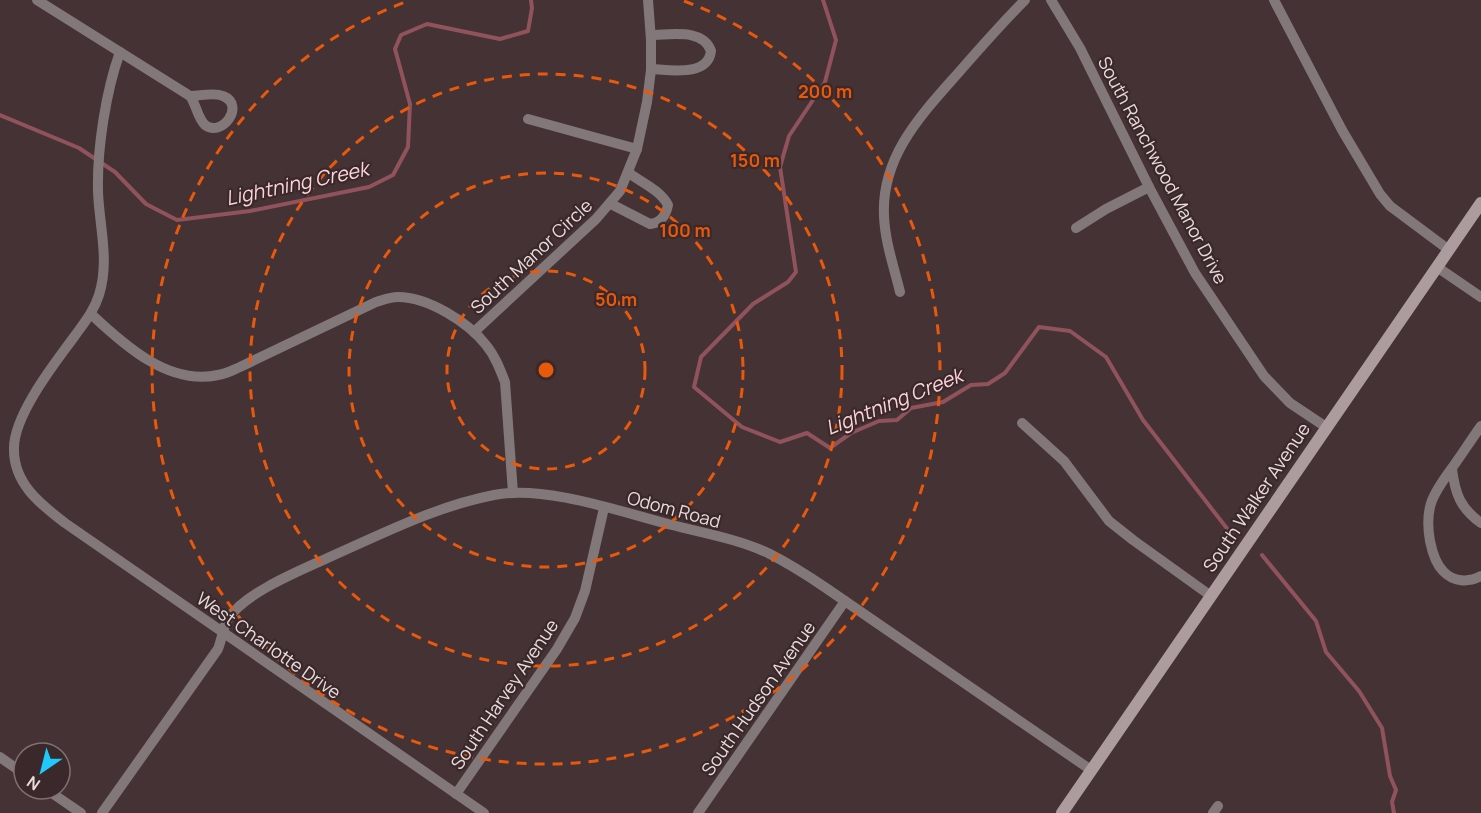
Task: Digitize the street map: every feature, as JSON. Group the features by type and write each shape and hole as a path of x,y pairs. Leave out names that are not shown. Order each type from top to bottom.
{"main road":[{"name":"South Walker Avenue","path":"1062,813 1481,202"}],"street":[{"path":"37,0 190,96"},
{"name":"South Manor Circle","path":"474,332 611,204 620,191 629,173 644,125 651,69 648,0"},
{"path":"900,292 884,216 890,173 897,153 920,117 1025,0"},
{"name":"South Ranchwood Manor Drive","path":"1051,0 1080,48 1149,187 1195,273 1264,376 1290,403 1326,427"},
{"path":"1274,0 1342,130 1380,194 1390,206 1449,250"},
{"path":"651,35 693,35 706,42 711,51 708,61 700,68 651,69"},
{"name":"West Charlotte Drive","path":"120,52 113,70 100,146 98,194 104,260 101,291 91,314 25,411 14,440 15,464 20,478 37,501 65,523 484,813"},
{"path":"528,119 637,149"},
{"name":"South Manor Circle","path":"611,204 651,224 664,217 668,205 665,200 629,173"},
{"path":"1076,228 1106,209 1149,187"},
{"path":"1437,267 1481,297"},
{"path":"91,314 145,358 168,370 194,377 217,376 240,367 327,327 361,308 388,298 400,297 424,302 462,322 474,332 494,356 505,382 513,493"},
{"path":"1022,423 1064,461 1109,521 1211,596"},
{"path":"1481,426 1435,491 1430,504 1428,525 1431,547 1438,565 1448,575 1460,580 1481,576"},
{"path":"1452,469 1459,501 1469,514 1481,523"},
{"name":"Odom Road","path":"102,813 218,649 226,622 232,613 254,596 281,580 409,522 459,504 494,495 513,493 552,496 756,548 794,567 846,601 1091,770"},
{"name":"South Harvey Avenue","path":"456,794 557,649 575,618 585,591 604,508"},
{"name":"South Hudson Avenue","path":"698,813 846,601"},
{"path":"64,801 81,813"}],"waterway":[{"name":"Lightning Creek","path":"0,115 79,148 115,172 146,204 177,220 250,211 369,187 393,175 408,147 410,104 395,49 401,35 427,24 500,39 528,31 531,0"},
{"name":"Lightning Creek","path":"823,0 836,40 825,82 789,136 780,167 796,272 788,282 753,304 701,357 694,387 742,427 780,442 807,433 830,448 851,433 879,421 897,420 911,408 943,402 971,385 988,384 1005,373 1039,327 1070,331 1106,357 1143,420 1232,535"},
{"name":"Lightning Creek","path":"1262,555 1316,621 1326,652 1359,691 1382,728 1390,776 1396,790 1392,802 1394,813"}]}
